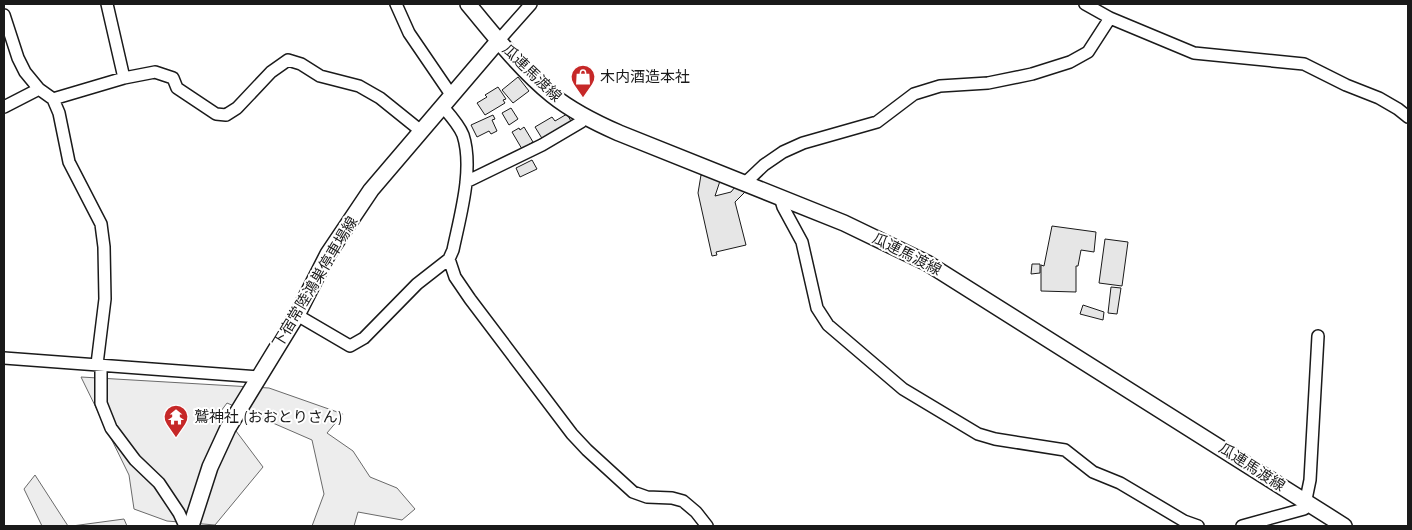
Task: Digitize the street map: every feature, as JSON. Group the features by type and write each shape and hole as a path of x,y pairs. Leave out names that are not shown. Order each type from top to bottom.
{"main road":[{"name":"瓜連馬渡線","path":"468,4 537,82 552,95 585,117 620,133 844,223 927,263 1344,526"},
{"name":"下宿常陸鴻巣停車場線","path":"191,526 210,467 228,428 297,315 328,254 371,190 499,40"}],"street":[{"path":"107,4 124,78"},
{"path":"297,315 350,346 364,338 417,284 449,259 453,250 466,182 466,150 462,134 447,102 409,33 396,4"},
{"path":"499,40 531,4"},
{"path":"1085,4 1110,18 1194,53 1304,64 1346,85 1379,98 1408,117"},
{"path":"4,15 18,58 25,72 39,89 53,99 59,114 69,162 101,224 104,247 105,300 99,364 101,403 111,428 135,460 159,484 179,513 185,526"},
{"path":"746,183 764,165 783,152 804,142 877,122 914,94 940,86 988,83 1032,74 1070,62 1088,52 1110,18"},
{"path":"53,99 124,78 155,72 173,78 177,88 216,114 226,115 237,108 272,72 288,60 301,64 320,76 359,86 380,98 421,131"},
{"path":"4,107 39,89"},
{"path":"466,182 542,145 581,122 585,117"},
{"path":"780,197 783,207 802,242 817,308 828,324 903,389 978,434 995,439 1066,450 1093,472 1120,483 1184,521 1198,526"},
{"path":"449,259 455,277 470,299 572,434 587,450 633,492 647,497 672,498 682,501 696,512 707,526"},
{"path":"1242,526 1304,509 1304,501 1310,480 1318,336"},
{"path":"4,358 258,377"}],"shaded area":[{"path":"81,377 269,388 343,414 327,433 353,451 370,477 397,488 415,509 402,520 358,512 354,526 312,526 324,494 312,440 227,403 221,411 263,467 215,525 167,521 134,509 129,475"},
{"path":"35,475 68,526 42,526 24,489"},
{"path":"124,519 127,526 72,526"}],"building":[{"path":"518,77 529,91 513,103 502,90"},
{"path":"498,87 506,99 503,100 505,103 485,115 477,103 487,97 485,95"},
{"path":"511,108 518,119 509,125 502,113"},
{"path":"567,114 572,123 543,140 535,127 552,117 555,121"},
{"path":"493,115 495,119 492,120 497,131 491,134 489,131 477,137 471,125"},
{"path":"524,127 533,142 522,149 512,132"},
{"path":"532,160 537,169 520,177 516,168"},
{"path":"701,175 720,181 715,196 731,192 735,187 746,191 735,202 746,245 716,252 717,255 712,256 698,193"},
{"path":"1052,226 1096,232 1094,252 1081,250 1078,266 1076,266 1076,292 1041,291 1041,265 1044,266"},
{"path":"1105,239 1128,242 1122,286 1099,283"},
{"path":"1032,264 1040,264 1040,273 1031,274"},
{"path":"1111,287 1121,288 1117,314 1108,313"},
{"path":"1083,305 1104,312 1103,320 1080,314"}],"place":[{"name":"木内酒造本社","path":"583,98"},
{"name":"鷲神社 (おおとりさん)","path":"176,438"}]}
